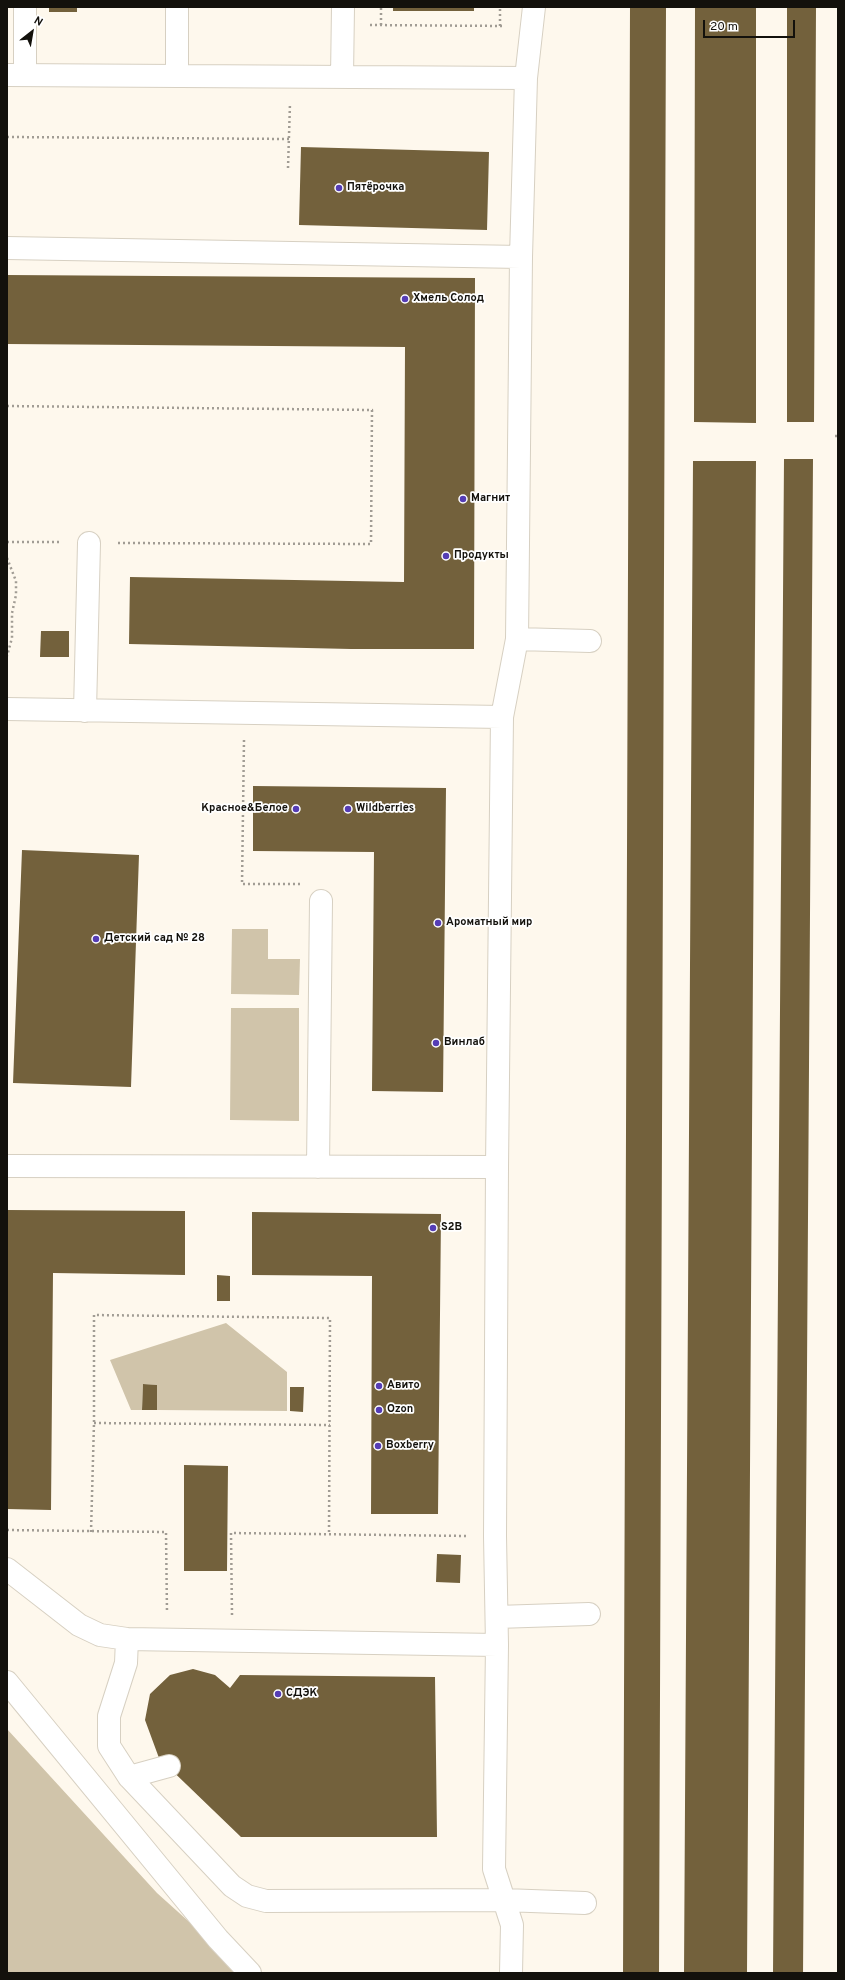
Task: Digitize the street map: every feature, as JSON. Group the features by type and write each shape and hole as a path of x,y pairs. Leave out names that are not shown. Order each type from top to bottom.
{"lane":[{"path":"25,7 16,75 526,78"},
{"path":"177,7 177,76"},
{"path":"342,77 343,16"},
{"path":"511,1973 512,1925 494,1869 497,1645 495,1536 497,1167 502,717 517,640 521,257 526,78 533,17"},
{"path":"7,248 521,257"},
{"path":"85,711 89,543"},
{"path":"517,640 590,641"},
{"path":"7,709 502,717"},
{"path":"318,1167 321,901"},
{"path":"7,1166 497,1167"},
{"path":"7,1569 79,1625 100,1635 127,1639 497,1645"},
{"path":"496,1617 589,1614"},
{"path":"127,1639 126,1663 109,1716 109,1746 129,1776 232,1886 247,1896 266,1901 504,1900 585,1903"},
{"path":"7,1682 218,1939 250,1973"},
{"path":"129,1776 169,1766"}],"path":[{"path":"381,7 381,25"},
{"path":"500,7 500,26"},
{"path":"343,16 381,25 500,26 533,17"},
{"path":"288,168 290,76"},
{"path":"7,137 289,139"},
{"path":"7,406 372,410 371,544 7,542"},
{"path":"7,558 16,581 16,595 12,613 12,638 7,656"},
{"path":"91,1532 94,1423 94,1315 322,1317 330,1318 328,1535"},
{"path":"94,1423 330,1425"},
{"path":"7,1530 166,1532 168,1639"},
{"path":"232,1641 231,1533 495,1536"}],"shaded area":[{"path":"232,929 268,929 268,959 300,959 299,995 231,994"},
{"path":"231,1008 299,1008 299,1121 230,1120"},
{"path":"226,1323 287,1372 287,1411 157,1410 157,1385 143,1384 142,1410 131,1410 110,1360"},
{"path":"7,1729 157,1893 246,1973 7,1973"}],"building":[{"path":"49,7 77,7 77,12 49,12"},
{"path":"393,7 474,7 474,11 393,11"},
{"path":"630,7 666,7 659,1973 623,1973"},
{"path":"695,7 756,7 756,423 694,422"},
{"path":"787,7 816,7 814,422 787,422"},
{"path":"301,147 489,152 487,230 299,225"},
{"path":"7,275 475,278 474,649 351,649 129,644 130,577 404,582 405,347 7,344"},
{"path":"784,459 813,459 803,1973 773,1973"},
{"path":"693,461 756,461 747,1973 684,1973"},
{"path":"41,631 69,631 69,657 40,657"},
{"path":"253,786 446,788 443,1092 372,1091 374,852 253,851"},
{"path":"22,850 139,855 131,1087 13,1083"},
{"path":"7,1210 185,1211 185,1275 53,1273 51,1510 7,1509"},
{"path":"252,1212 441,1214 438,1514 371,1514 372,1276 252,1275"},
{"path":"217,1275 230,1276 230,1301 217,1301"},
{"path":"143,1384 157,1385 157,1410 142,1410"},
{"path":"290,1387 304,1387 303,1412 290,1411"},
{"path":"184,1465 228,1466 227,1571 184,1571"},
{"path":"437,1554 461,1555 460,1583 436,1582"},
{"path":"193,1669 215,1675 230,1688 240,1675 435,1677 437,1837 241,1837 159,1758 145,1720 150,1694 170,1675"}],"place":[{"name":"Пятёрочка","path":"339,188"},
{"name":"Хмель Солод","path":"405,299"},
{"name":"Магнит","path":"463,499"},
{"name":"Продукты","path":"446,556"},
{"name":"Красное&Белое","path":"296,809"},
{"name":"Wildberries","path":"348,809"},
{"name":"Ароматный мир","path":"438,923"},
{"name":"Детский сад № 28","path":"96,939"},
{"name":"Винлаб","path":"436,1043"},
{"name":"S2B","path":"433,1228"},
{"name":"Авито","path":"379,1386"},
{"name":"Ozon","path":"379,1410"},
{"name":"Boxberry","path":"378,1446"},
{"name":"СДЭК","path":"278,1694"}]}
